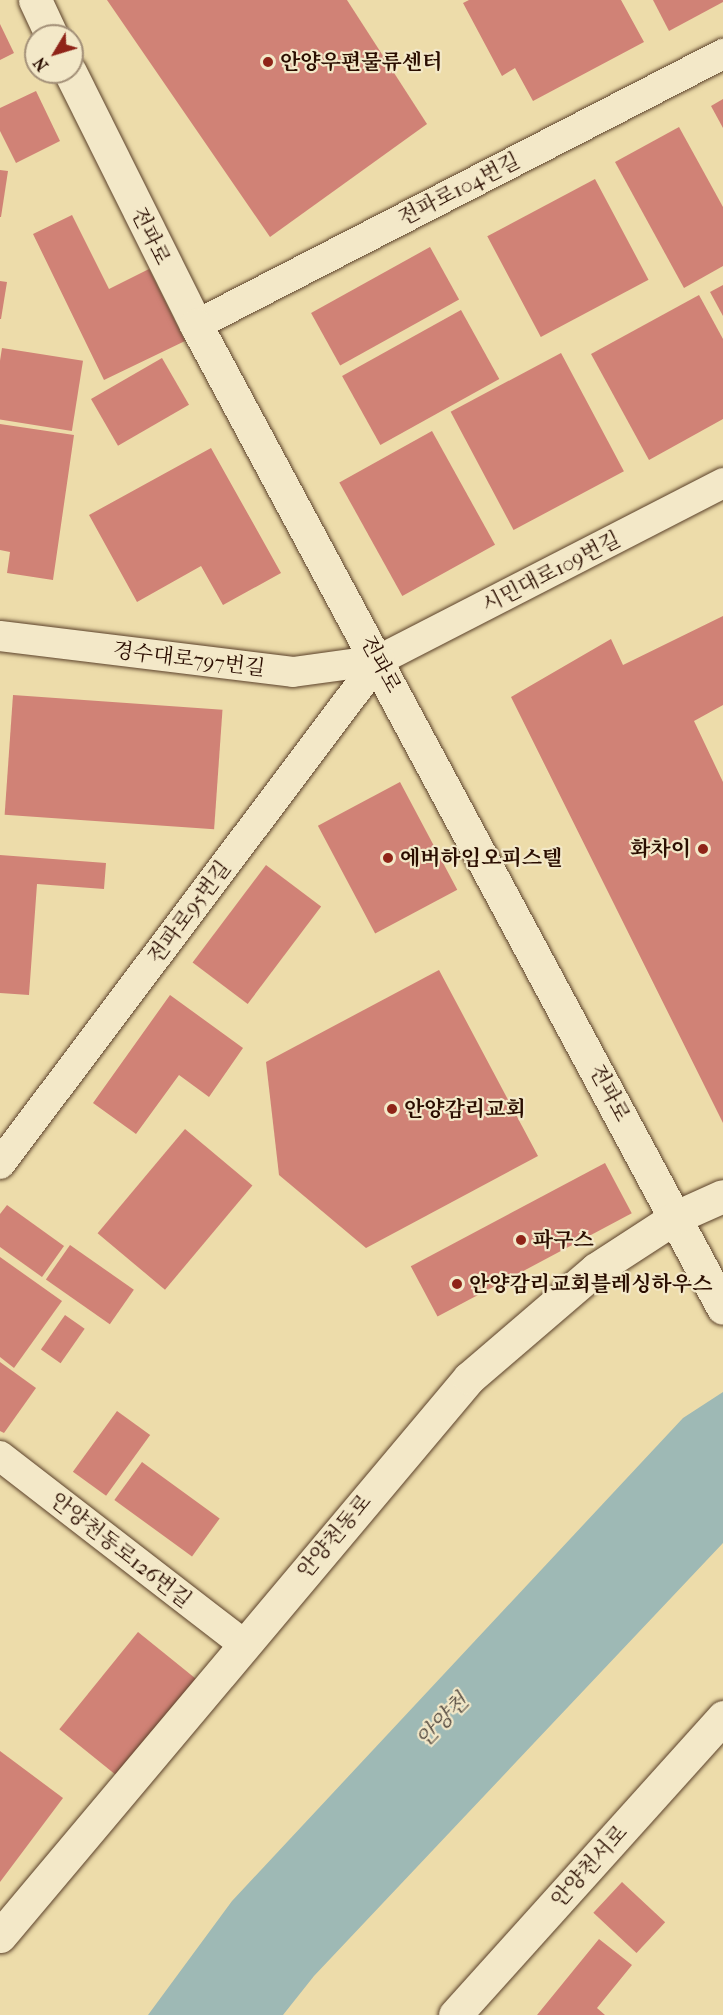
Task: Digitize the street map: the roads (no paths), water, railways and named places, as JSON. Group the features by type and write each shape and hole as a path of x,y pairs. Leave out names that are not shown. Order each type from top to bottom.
{"street":[{"path":"34,0 46,24"},
{"name":"전파로104번길","path":"196,325 723,54"},
{"name":"전파로","path":"76,84 196,325 379,660 723,1308"},
{"name":"시민대로109번길","path":"379,660 723,483"},
{"name":"경수대로797번길","path":"0,636 293,672 379,660"},
{"name":"전파로95번길","path":"0,1164 379,660"},
{"name":"안양천동로","path":"0,1936 243,1644 469,1378 596,1269 676,1217 723,1196"},
{"name":"안양천동로126번길","path":"0,1456 243,1644"},
{"name":"안양천서로","path":"455,2015 723,1717"}],"water":[{"name":"안양천","path":"723,1392 723,1543 314,1976 283,2015 148,2015 232,1901 683,1418"}],"place":[{"name":"안양우편물류센터","path":"268,62"},
{"name":"화차이","path":"703,849"},
{"name":"에버하임오피스텔","path":"388,858"},
{"name":"안양감리교회","path":"392,1109"},
{"name":"파구스","path":"521,1240"},
{"name":"안양감리교회블레싱하우스","path":"457,1284"}]}
